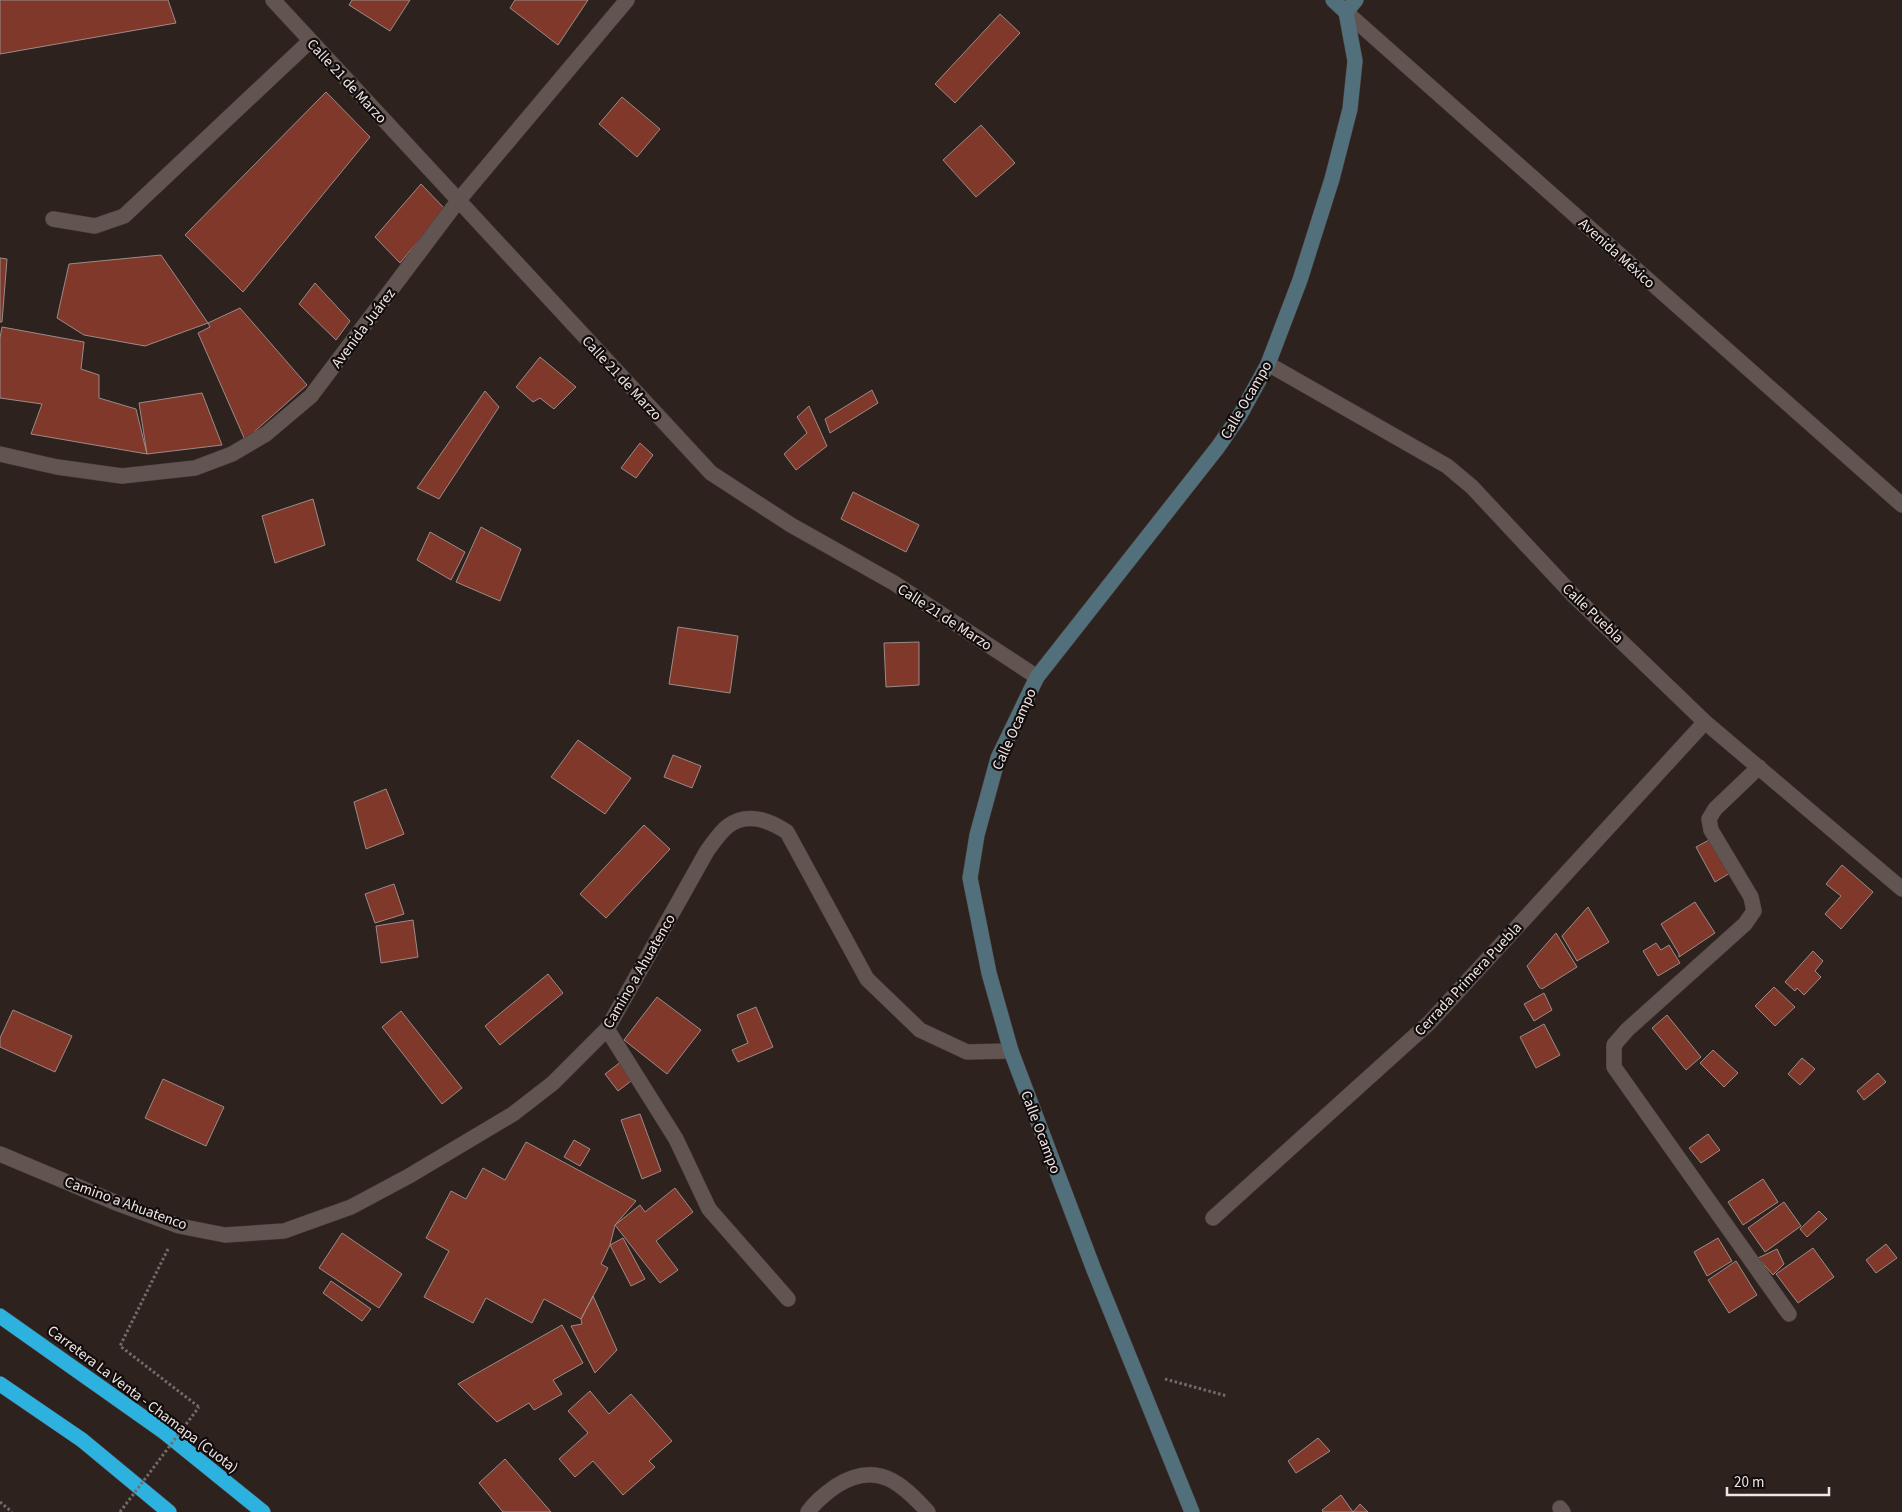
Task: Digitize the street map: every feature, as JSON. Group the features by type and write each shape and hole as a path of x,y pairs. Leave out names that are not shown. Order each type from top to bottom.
{"highway":[{"name":"Carretera La Venta - Chamapa (Cuota)","path":"0,1316 164,1432 263,1512"},
{"path":"0,1384 82,1440 169,1512"}],"main road":[{"name":"Avenida México","path":"1333,0 1346,12"},
{"path":"1346,12 1356,0"},
{"name":"Calle Ocampo","path":"1192,1512 1094,1270 1011,1051 988,973 970,878 977,835 998,758 1037,677 1218,447 1240,415 1268,364 1300,280 1332,179 1350,109 1355,61 1346,12"}],"street":[{"name":"Avenida Juárez","path":"0,454 56,467 122,476 195,468 232,454 266,434 311,396 458,201 627,0"},
{"name":"Calle 21 de Marzo","path":"282,3 310,42 711,473 791,525 894,583 1037,677"},
{"name":"Avenida México","path":"1346,12 1902,505"},
{"path":"53,219 95,226 124,216 310,42"},
{"name":"Calle Puebla","path":"1268,364 1447,466 1466,482 1573,595 1705,722 1902,889"},
{"name":"Cerrada Primera Puebla","path":"1213,1218 1429,1023 1705,722"},
{"path":"1759,767 1714,809 1709,820 1711,830 1752,898 1754,911 1745,924 1627,1030 1614,1045 1614,1067 1788,1314"},
{"name":"Camino a Ahuatenco","path":"0,1154 119,1204 179,1226 225,1234 284,1231 351,1207 409,1176 513,1114 553,1082 607,1029 707,851 727,827 738,821 757,819 772,822 787,832 867,979 920,1030 967,1052 1011,1051"},
{"path":"607,1029 676,1139 709,1209 788,1299"},
{"path":"808,1512 827,1492 852,1477 876,1474 898,1484 928,1512"}],"path":[{"path":"120,1512 198,1407 120,1346 179,1226"},
{"path":"1136,1370 1227,1396"},
{"path":"0,1502 12,1512"}],"building":[{"path":"0,0 168,0 176,23 0,54"},
{"path":"352,0 410,0 390,31 349,5"},
{"path":"515,0 588,0 558,45 510,8"},
{"path":"1000,14 1020,33 955,103 935,84"},
{"path":"326,92 370,137 243,292 185,235"},
{"path":"622,97 660,129 637,157 599,124"},
{"path":"981,125 1015,163 976,197 943,160"},
{"path":"421,184 445,209 400,263 375,237"},
{"path":"161,255 208,323 145,346 84,335 57,318 69,264"},
{"path":"0,258 7,259 2,322 0,322"},
{"path":"315,283 350,321 336,340 299,304"},
{"path":"240,308 307,385 245,440 198,333 210,327 208,323"},
{"path":"2,327 84,342 81,369 99,375 99,398 136,409 147,454 31,434 42,404 0,398 0,338"},
{"path":"540,357 576,387 554,409 540,398 533,402 516,387"},
{"path":"872,390 878,403 830,433 825,419"},
{"path":"485,391 499,407 439,499 417,488"},
{"path":"202,393 222,445 147,454 139,403"},
{"path":"809,406 827,446 796,470 784,454 807,433 797,417"},
{"path":"640,443 653,455 636,478 621,468"},
{"path":"853,492 919,525 906,552 841,519"},
{"path":"313,499 325,545 275,563 262,516"},
{"path":"481,527 521,549 500,601 456,582"},
{"path":"430,532 465,552 451,580 417,560"},
{"path":"678,627 738,636 730,693 669,684"},
{"path":"919,642 919,685 886,687 884,643"},
{"path":"578,740 631,778 605,814 551,777"},
{"path":"673,755 701,766 692,788 664,777"},
{"path":"386,789 404,834 366,849 354,802"},
{"path":"644,825 670,849 606,918 580,894"},
{"path":"1711,839 1730,873 1715,882 1696,847"},
{"path":"1842,865 1873,892 1841,929 1825,914 1841,896 1826,884"},
{"path":"394,884 404,914 375,923 365,894"},
{"path":"1695,902 1715,933 1679,957 1661,924"},
{"path":"1588,907 1609,942 1577,961 1562,936"},
{"path":"413,920 418,957 381,963 376,926"},
{"path":"1556,933 1577,967 1542,989 1527,966"},
{"path":"1656,943 1661,950 1669,945 1680,963 1658,976 1643,951"},
{"path":"1813,951 1823,961 1815,971 1821,977 1804,995 1797,988 1795,991 1785,982"},
{"path":"548,974 563,993 500,1045 485,1026"},
{"path":"1774,987 1795,1007 1775,1026 1755,1006"},
{"path":"1544,993 1552,1010 1534,1021 1524,1004"},
{"path":"657,997 701,1030 667,1074 624,1040"},
{"path":"756,1007 773,1047 738,1062 732,1050 748,1043 737,1015"},
{"path":"13,1010 72,1036 55,1072 0,1047 0,1038"},
{"path":"401,1011 462,1088 442,1104 382,1027"},
{"path":"1667,1015 1701,1057 1686,1070 1652,1028"},
{"path":"1544,1024 1560,1055 1536,1068 1520,1037"},
{"path":"1713,1050 1738,1073 1724,1087 1700,1063"},
{"path":"1802,1058 1815,1069 1800,1085 1788,1074"},
{"path":"622,1061 635,1078 618,1091 605,1074"},
{"path":"1878,1073 1886,1082 1864,1100 1857,1091"},
{"path":"163,1079 224,1107 206,1146 145,1118"},
{"path":"640,1114 661,1171 642,1179 621,1120"},
{"path":"1708,1134 1720,1150 1701,1163 1689,1148"},
{"path":"574,1140 590,1149 580,1166 564,1157"},
{"path":"526,1142 636,1201 615,1225 610,1245 601,1264 608,1268 581,1319 544,1299 532,1323 486,1298 473,1323 424,1297 449,1251 426,1238 451,1191 466,1199 483,1168 505,1180"},
{"path":"1763,1179 1778,1202 1743,1225 1728,1202"},
{"path":"675,1188 693,1212 656,1241 678,1270 660,1283 615,1225 640,1205 645,1212"},
{"path":"1784,1202 1801,1226 1765,1252 1748,1228"},
{"path":"1819,1211 1827,1219 1807,1237 1800,1229"},
{"path":"342,1233 402,1274 379,1308 319,1268"},
{"path":"623,1238 645,1279 631,1286 610,1245"},
{"path":"1718,1238 1732,1261 1707,1276 1694,1252"},
{"path":"1886,1244 1897,1258 1876,1273 1866,1260"},
{"path":"1813,1248 1834,1277 1798,1303 1776,1274"},
{"path":"1777,1249 1784,1264 1773,1275 1758,1258"},
{"path":"1736,1261 1757,1295 1729,1313 1708,1280"},
{"path":"331,1281 371,1309 362,1321 323,1293"},
{"path":"593,1296 617,1350 595,1373 571,1326 582,1324 581,1319"},
{"path":"562,1325 583,1363 553,1380 562,1394 534,1410 529,1403 497,1422 458,1384"},
{"path":"590,1391 609,1414 631,1394 672,1441 649,1461 655,1467 623,1495 593,1461 575,1477 559,1459 588,1433 568,1411"},
{"path":"1318,1438 1330,1451 1296,1473 1288,1461"},
{"path":"505,1459 551,1512 503,1512 479,1483"},
{"path":"1341,1495 1353,1512 1323,1512 1322,1510"},
{"path":"1360,1504 1368,1512 1353,1512"}]}
